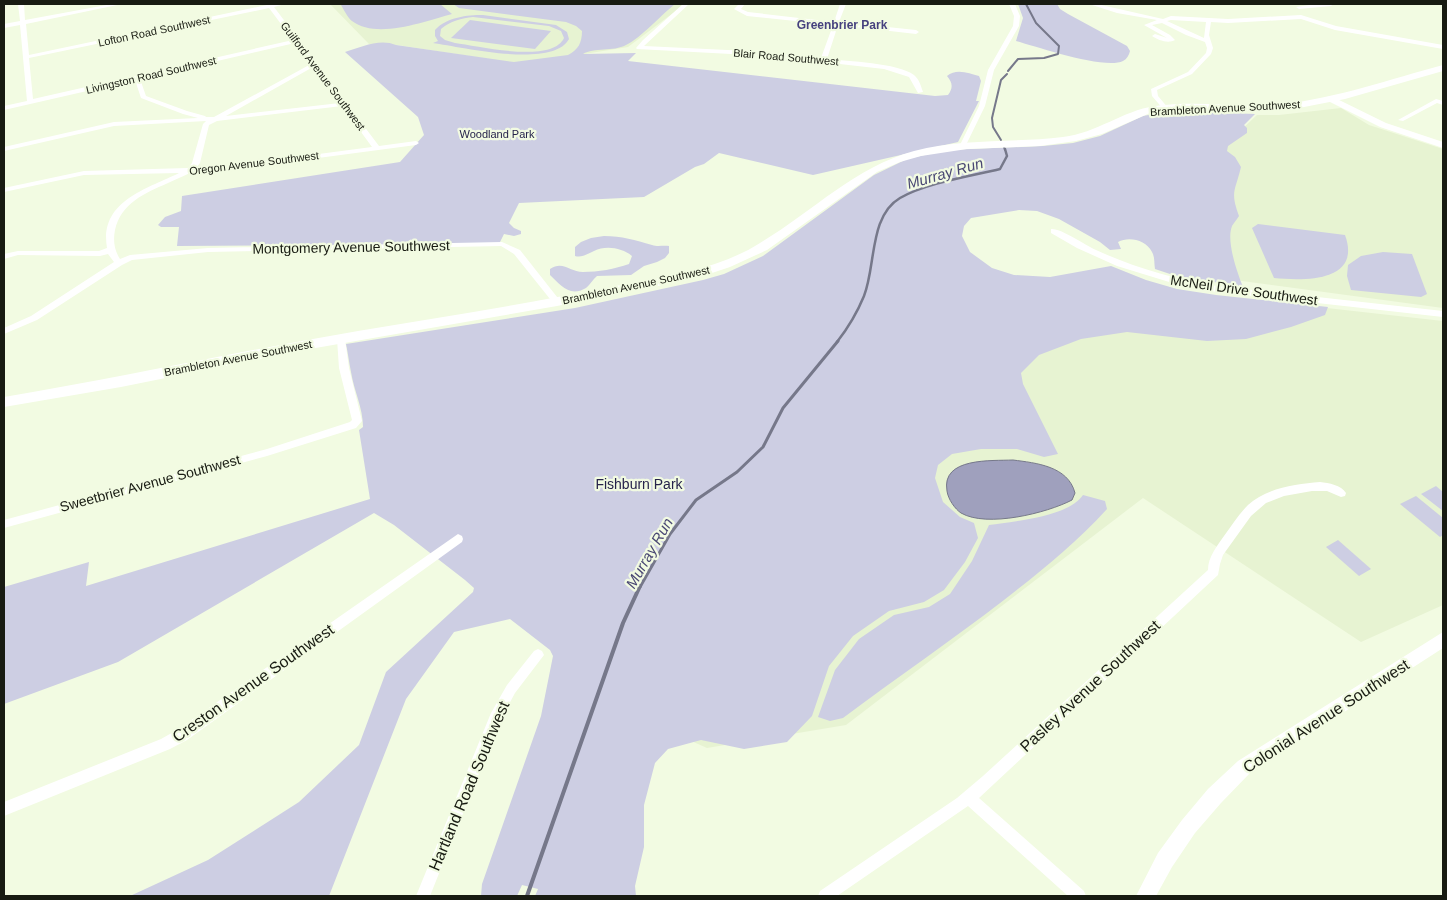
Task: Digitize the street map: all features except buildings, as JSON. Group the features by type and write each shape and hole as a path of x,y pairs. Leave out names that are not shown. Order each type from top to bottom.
{"main road":[{"name":"Brambleton Avenue Southwest","path":"4,402 111,384 341,339 558,302 692,275 746,256 779,238 883,164 919,152 962,145 1076,138 1099,132 1136,114 1166,109 1262,108 1333,100 1442,68"},
{"path":"1333,100 1383,125 1443,145"},
{"name":"Colonial Avenue Southwest","path":"1146,896 1176,841 1215,794 1244,767 1443,639"}],"street":[{"path":"21,4 30,102"},
{"path":"4,26 119,4"},
{"name":"Lofton Road Southwest","path":"26,57 282,4"},
{"name":"Blair Road Southwest","path":"686,4 639,47 641,50 748,52 895,69 911,76 920,92"},
{"path":"742,4 737,9 740,12 916,32"},
{"path":"823,60 843,4"},
{"path":"962,145 982,106 991,70 1016,26 1017,16 1012,4"},
{"path":"1092,4 1107,9 1161,19 1209,20 1301,17 1335,28 1443,47"},
{"path":"1301,17 1299,5 1331,4"},
{"name":"Guilford Avenue Southwest","path":"270,5 377,148"},
{"path":"1155,36 1165,40 1172,40 1147,25 1161,19"},
{"path":"1161,19 1188,34 1207,41"},
{"path":"1166,109 1158,100 1154,90 1193,70 1209,53 1210,48 1206,29 1209,20"},
{"name":"Livingston Road Southwest","path":"4,108 298,41"},
{"path":"119,263 110,250 110,230 114,217 122,206 134,197 187,172 196,163 205,126 315,64"},
{"path":"137,78 143,97 184,114 214,120"},
{"path":"1400,120 1436,101 1443,103"},
{"path":"4,148 114,124 214,120 345,104"},
{"name":"Oregon Avenue Southwest","path":"4,190 84,173 213,170 416,143"},
{"name":"McNeil Drive Southwest","path":"1054,231 1080,246 1120,264 1179,282 1216,289 1443,314"},
{"name":"Montgomery Avenue Southwest","path":"4,330 34,318 119,263 137,257 196,251 499,244 514,250 558,302"},
{"path":"4,256 18,253 100,254 110,250"},
{"name":"Sweetbrier Avenue Southwest","path":"4,524 297,443 356,423 344,368 341,339"},
{"name":"Pasley Avenue Southwest","path":"825,896 969,798 1214,572 1212,564 1246,515 1257,504 1279,494 1322,487 1341,493"},
{"name":"Creston Avenue Southwest","path":"4,809 165,744 182,735 458,539"},
{"name":"Hartland Road Southwest","path":"423,896 495,717 511,690 538,654"},
{"path":"969,798 1079,896"}],"shaded area":[{"path":"330,4 685,4 628,47 521,64 397,45 369,44"},
{"path":"1341,108 1369,125 1443,149 1443,308 1242,281 1129,236 1257,115 1279,115"},
{"path":"1282,303 1443,321 1443,605 1361,642 1143,498 846,725 707,748 671,732 1074,313"},
{"path":"1013,460 1041,465 1058,471 1071,484 1075,493 1072,500 1048,510 1001,519 972,517 961,513 954,506 947,491 947,480 952,472 970,463"}],"green space":[{"path":"440,4 452,14 401,27 374,29 352,21 341,5"},
{"name":"Woodland Park","path":"453,4 675,4 632,42 621,47 583,54 636,53 628,61 935,96 948,95 952,86 947,76 954,72 963,72 979,76 981,81 976,101 979,101 958,142 813,175 719,153 704,164 695,167 644,197 519,203 509,223 521,231 521,234 514,236 504,234 499,244 177,246 179,227 161,227 158,225 165,217 181,211 182,196 400,162 424,135 418,117 345,52 384,42 514,62 568,55 579,46 582,31 566,22 459,8"},
{"path":"1018,4 1057,4 1060,9 1068,14 1127,46 1130,51 1123,61 1102,63 1071,57 1016,41 1023,18"},
{"path":"483,15 556,25 567,32 569,39 560,48 545,53 526,55 506,54 433,43 438,41 435,36 435,30 445,22 464,16","holes":["473,17 549,26 561,31 564,38 557,46 530,52 496,50 455,43 445,40 440,36 441,29 448,24 460,19"]},
{"path":"470,20 551,31 535,49 451,38"},
{"name":"Fishburn Park","path":"1169,111 1255,114 1244,125 1247,128 1247,133 1228,146 1227,151 1235,157 1241,167 1234,196 1239,216 1232,226 1230,240 1243,287 1173,275 1155,269 1152,252 1142,242 1132,239 1122,240 1118,242 1121,249 1110,250 1100,242 1059,219 1037,211 1019,210 971,218 964,226 962,236 970,252 992,268 1014,275 1050,277 1111,266 1146,280 1177,289 1328,307 1325,315 1291,327 1246,339 1207,341 1127,332 1081,339 1039,355 1021,373 1023,384 1058,454 1044,457 1017,449 981,449 952,454 938,465 935,478 943,502 960,517 974,523 978,538 965,562 944,590 924,602 889,611 853,636 829,666 812,716 787,742 744,749 701,740 668,749 655,763 644,805 644,847 635,886 636,896 535,896 538,889 522,885 517,896 481,896 482,884 541,716 553,656 550,650 510,619 454,632 406,699 329,896 130,896 208,860 299,802 359,745 386,672 473,592 474,588 465,580 394,525 374,513 118,662 4,704 4,587 89,562 86,586 370,499 359,430 363,427 362,413 352,379 346,344 575,308 703,280 724,274 763,256 874,175 907,159 947,150 1073,143 1100,136 1143,116"},
{"path":"1258,224 1345,235 1348,250 1345,262 1338,270 1315,278 1274,278 1252,228"},
{"path":"604,236 628,239 654,246 669,246 669,253 665,258 644,266 631,275 597,276 586,288 580,291 565,289 550,275 550,269 559,266 583,272 606,270 629,264 632,256 614,248 599,249 582,256 575,256 575,247 581,242"},
{"path":"1383,252 1412,254 1427,294 1421,297 1351,290 1347,276 1348,265 1361,256"},
{"path":"1436,486 1443,492 1443,511 1421,494"},
{"path":"1083,495 1105,501 1107,509 1083,534 1044,568 984,615 843,718 830,721 818,717 835,670 859,639 894,615 929,607 950,594 972,561 989,525 1026,520 1054,513 1076,502"},
{"path":"1416,496 1443,518 1443,535 1440,537 1400,504"},
{"path":"1338,540 1371,569 1359,576 1326,547"}],"waterway":[{"name":"Murray Run","path":"1008,71 1018,59 1044,58 1058,54 1059,46 1036,23 1026,4"},
{"name":"Murray Run","path":"1001,140 993,127 992,118 1001,80 1007,74"},
{"name":"Murray Run","path":"837,342 852,320 864,296 878,229 890,206 900,198 923,188 949,180 1000,169 1007,156 1005,149"},
{"name":"Murray Run","path":"640,587 670,534 696,500 737,472 763,447 783,408 838,341"},
{"name":"Murray Run","path":"527,896 623,623 640,586"}],"district":[{"name":"Greenbrier Park","path":"842,25"}]}
